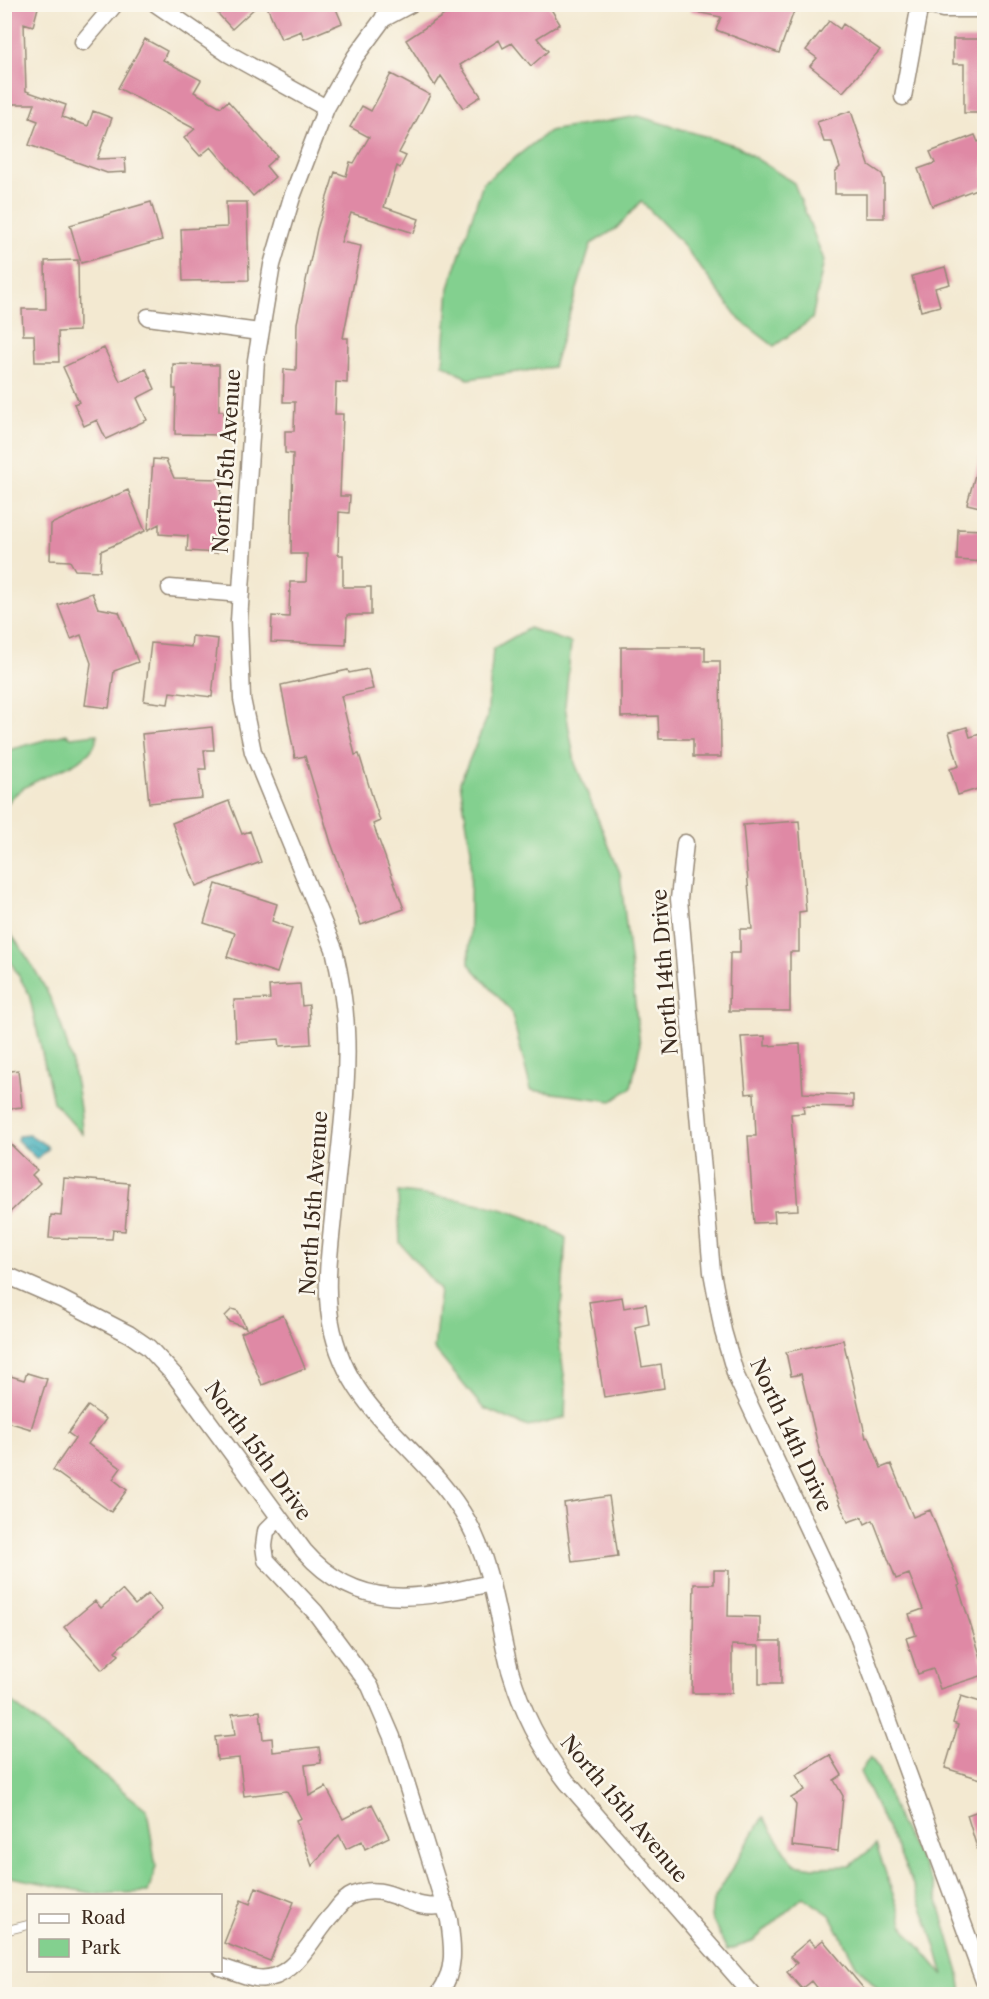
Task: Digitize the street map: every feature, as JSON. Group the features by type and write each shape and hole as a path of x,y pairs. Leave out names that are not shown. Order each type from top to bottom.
{"street":[{"path":"83,42 114,4"},
{"path":"156,4 227,53 326,108"},
{"path":"386,12 411,4"},
{"path":"903,97 921,4 943,9 984,9"},
{"name":"North 15th Avenue","path":"386,12 355,57 326,108 292,196 278,242 260,332 241,594 240,679 254,752 334,949 342,993 346,1029 346,1080 328,1286 336,1348 351,1380 374,1413 456,1503 484,1558 510,1671 526,1716 547,1755 567,1782 752,1995"},
{"path":"148,317 260,332"},
{"path":"170,588 241,594"},
{"name":"North 14th Drive","path":"685,843 679,899 712,1272 723,1331 736,1376 748,1404 856,1631 984,1982"},
{"name":"North 15th Drive","path":"4,1274 61,1299 129,1334 148,1347 176,1377 279,1518 319,1568 333,1578 374,1595 429,1596 491,1583"},
{"path":"279,1518 266,1531 264,1546 266,1560 315,1612 370,1686 392,1737 445,1905 453,1952 452,1970 439,1995"},
{"path":"222,1968 256,1978 273,1977 301,1957 324,1923 349,1896 366,1890 382,1891 429,1909 445,1905"}],"lane":[{"path":"4,1931 27,1925"}],"green space":[{"path":"638,116 737,146 794,183 824,260 812,319 774,346 740,320 681,242 641,201 617,228 591,244 553,367 468,379 443,364 449,288 483,183 549,131"},
{"path":"529,628 571,643 565,706 575,763 620,873 640,1046 631,1088 612,1101 531,1090 511,1011 469,964 471,850 460,782 487,718 493,649"},
{"path":"66,734 71,737 97,734 94,746 85,756 25,787 13,796 5,808 5,751"},
{"path":"10,933 44,986 60,1022 72,1062 82,1134 53,1102 29,994 5,952 5,938"},
{"path":"398,1192 485,1205 527,1218 566,1238 559,1341 566,1388 565,1418 528,1427 483,1408 434,1349 440,1290 400,1243"},
{"path":"5,1697 147,1810 156,1867 148,1892 97,1894 5,1876"},
{"path":"870,1757 877,1766 900,1824 933,1883 959,1973 962,1994 883,1994 856,1965 830,1915 803,1897 752,1942 727,1950 711,1917 713,1901 763,1817 794,1864 814,1867 850,1866 876,1845 905,1929 944,1976 918,1897 860,1772"}],"water":[{"path":"30,1135 48,1149 37,1159 17,1140 18,1136"}],"building":[{"path":"4,4 39,4 33,26 24,23 26,91 66,105 62,117 88,126 93,111 112,118 97,159 125,158 126,172 107,173 29,145 38,121 30,118 35,104 4,104"},
{"path":"209,4 259,4 232,29"},
{"path":"266,4 334,4 342,23 304,39 301,31 281,39"},
{"path":"461,4 467,4 470,9 479,4 548,4 560,24 537,38 548,51 531,66 512,43 503,48 499,40 460,65 481,96 463,108 441,76 435,86 406,40"},
{"path":"691,4 776,4 794,11 779,53 716,30 721,17 691,11"},
{"path":"829,21 840,29 843,24 880,50 843,92 810,66 817,58 806,50"},
{"path":"145,39 167,51 163,60 201,80 194,92 221,107 228,101 277,156 266,166 275,177 253,196 211,147 200,156 184,138 195,129 118,88"},
{"path":"953,39 984,39 984,113 964,113 964,64 953,64"},
{"path":"391,74 430,95 399,153 406,156 400,168 397,166 384,207 419,219 414,233 351,213 341,242 361,246 343,338 348,338 347,383 336,382 335,414 343,414 340,496 350,496 349,513 339,512 338,555 343,555 343,587 371,587 371,615 347,615 346,645 271,642 272,616 289,617 290,582 306,582 307,554 291,554 293,454 285,453 285,431 294,431 295,402 283,402 284,369 296,370 297,323 317,229 335,172 346,176 350,162 354,163 369,137 350,127 362,106 371,111"},
{"path":"851,111 869,165 882,174 884,179 884,218 866,218 866,194 835,194 835,172 840,167 832,142 824,142 817,122"},
{"path":"975,135 978,142 984,139 984,186 932,206 918,169 935,163 930,152"},
{"path":"151,202 162,240 81,263 70,225"},
{"path":"226,202 247,202 249,280 183,281 181,229 227,227"},
{"path":"78,260 79,331 58,332 59,362 35,362 34,335 23,335 22,309 46,309 45,261"},
{"path":"945,267 950,284 935,288 940,306 921,311 912,276"},
{"path":"104,348 120,381 146,369 155,389 137,398 147,420 106,439 97,420 84,426 74,404 79,402 63,367"},
{"path":"173,364 219,365 219,411 224,411 223,435 175,434 176,389 173,389"},
{"path":"980,457 984,457 984,508 967,504"},
{"path":"153,459 166,460 174,478 222,479 217,553 187,551 188,536 159,534 159,524 148,530"},
{"path":"128,490 145,531 101,551 100,571 75,570 70,561 50,560 51,524"},
{"path":"958,529 984,530 984,562 957,560"},
{"path":"92,593 98,608 119,612 138,662 114,671 109,708 85,705 91,663 81,635 71,639 58,605"},
{"path":"192,636 218,639 212,697 170,692 168,704 144,701 151,643 191,647"},
{"path":"621,647 705,647 705,661 720,661 721,757 693,757 693,739 659,739 658,716 621,717"},
{"path":"368,669 373,689 341,696 355,755 359,754 380,821 373,824 404,909 361,925 331,843 305,756 295,758 281,685 348,670 349,673"},
{"path":"212,727 214,750 204,750 206,769 199,769 202,798 149,803 142,734"},
{"path":"967,727 970,737 984,733 984,787 958,795 950,769 959,766 949,732"},
{"path":"229,801 242,834 250,831 261,862 196,886 172,823"},
{"path":"799,821 806,911 799,912 799,952 790,952 790,1011 729,1011 730,953 740,953 740,929 752,929 743,825"},
{"path":"216,884 277,904 272,921 292,928 277,973 227,957 235,933 204,923"},
{"path":"300,984 302,1006 309,1005 311,1044 280,1046 279,1039 236,1042 234,1000 270,999 269,986"},
{"path":"765,1036 765,1046 800,1044 803,1093 853,1095 853,1107 803,1106 804,1113 791,1114 798,1210 774,1211 775,1222 754,1223 748,1136 756,1136 754,1093 746,1094 741,1037"},
{"path":"18,1070 22,1107 4,1109 4,1072"},
{"path":"4,1138 37,1170 32,1175 40,1183 4,1218"},
{"path":"64,1178 129,1183 125,1231 113,1230 112,1239 49,1238 51,1215 61,1216"},
{"path":"622,1297 624,1308 646,1304 649,1324 635,1327 642,1367 661,1364 664,1388 604,1397 589,1302"},
{"path":"232,1309 238,1311 246,1328 228,1321 225,1316"},
{"path":"283,1315 305,1368 262,1385 241,1333"},
{"path":"843,1340 866,1438 869,1437 881,1468 891,1464 913,1517 930,1510 960,1585 958,1586 984,1667 984,1675 940,1689 933,1669 918,1674 906,1638 916,1635 909,1614 923,1609 909,1574 896,1579 873,1520 865,1524 862,1517 848,1522 821,1458 801,1374 791,1376 786,1352"},
{"path":"27,1373 47,1379 31,1429 4,1421 4,1374 24,1380"},
{"path":"88,1406 106,1419 88,1444 121,1468 113,1479 127,1490 111,1512 53,1470 75,1438 68,1433"},
{"path":"609,1496 618,1556 572,1562 564,1503"},
{"path":"714,1570 729,1570 728,1616 760,1617 760,1641 781,1641 781,1684 759,1684 759,1646 732,1645 732,1693 692,1693 694,1584 714,1584"},
{"path":"122,1590 135,1605 148,1594 162,1610 115,1651 119,1655 102,1670 64,1627 95,1601 101,1608"},
{"path":"961,1696 984,1703 984,1780 945,1768 958,1725 953,1723"},
{"path":"260,1711 263,1739 272,1738 273,1752 319,1747 321,1763 305,1765 309,1796 326,1787 343,1819 372,1804 389,1837 365,1849 362,1841 346,1849 339,1835 312,1866 296,1820 301,1818 287,1791 244,1796 239,1758 217,1760 215,1737 235,1735 232,1714"},
{"path":"830,1755 842,1775 834,1780 843,1796 838,1851 792,1846 796,1805 791,1798 805,1790 796,1775"},
{"path":"984,1809 984,1860 981,1861 967,1815"},
{"path":"256,1887 294,1902 270,1961 224,1943 241,1900 250,1904"},
{"path":"809,1940 815,1946 823,1940 869,1995 823,1995 812,1981 802,1989 787,1972 797,1963 790,1956"}]}
